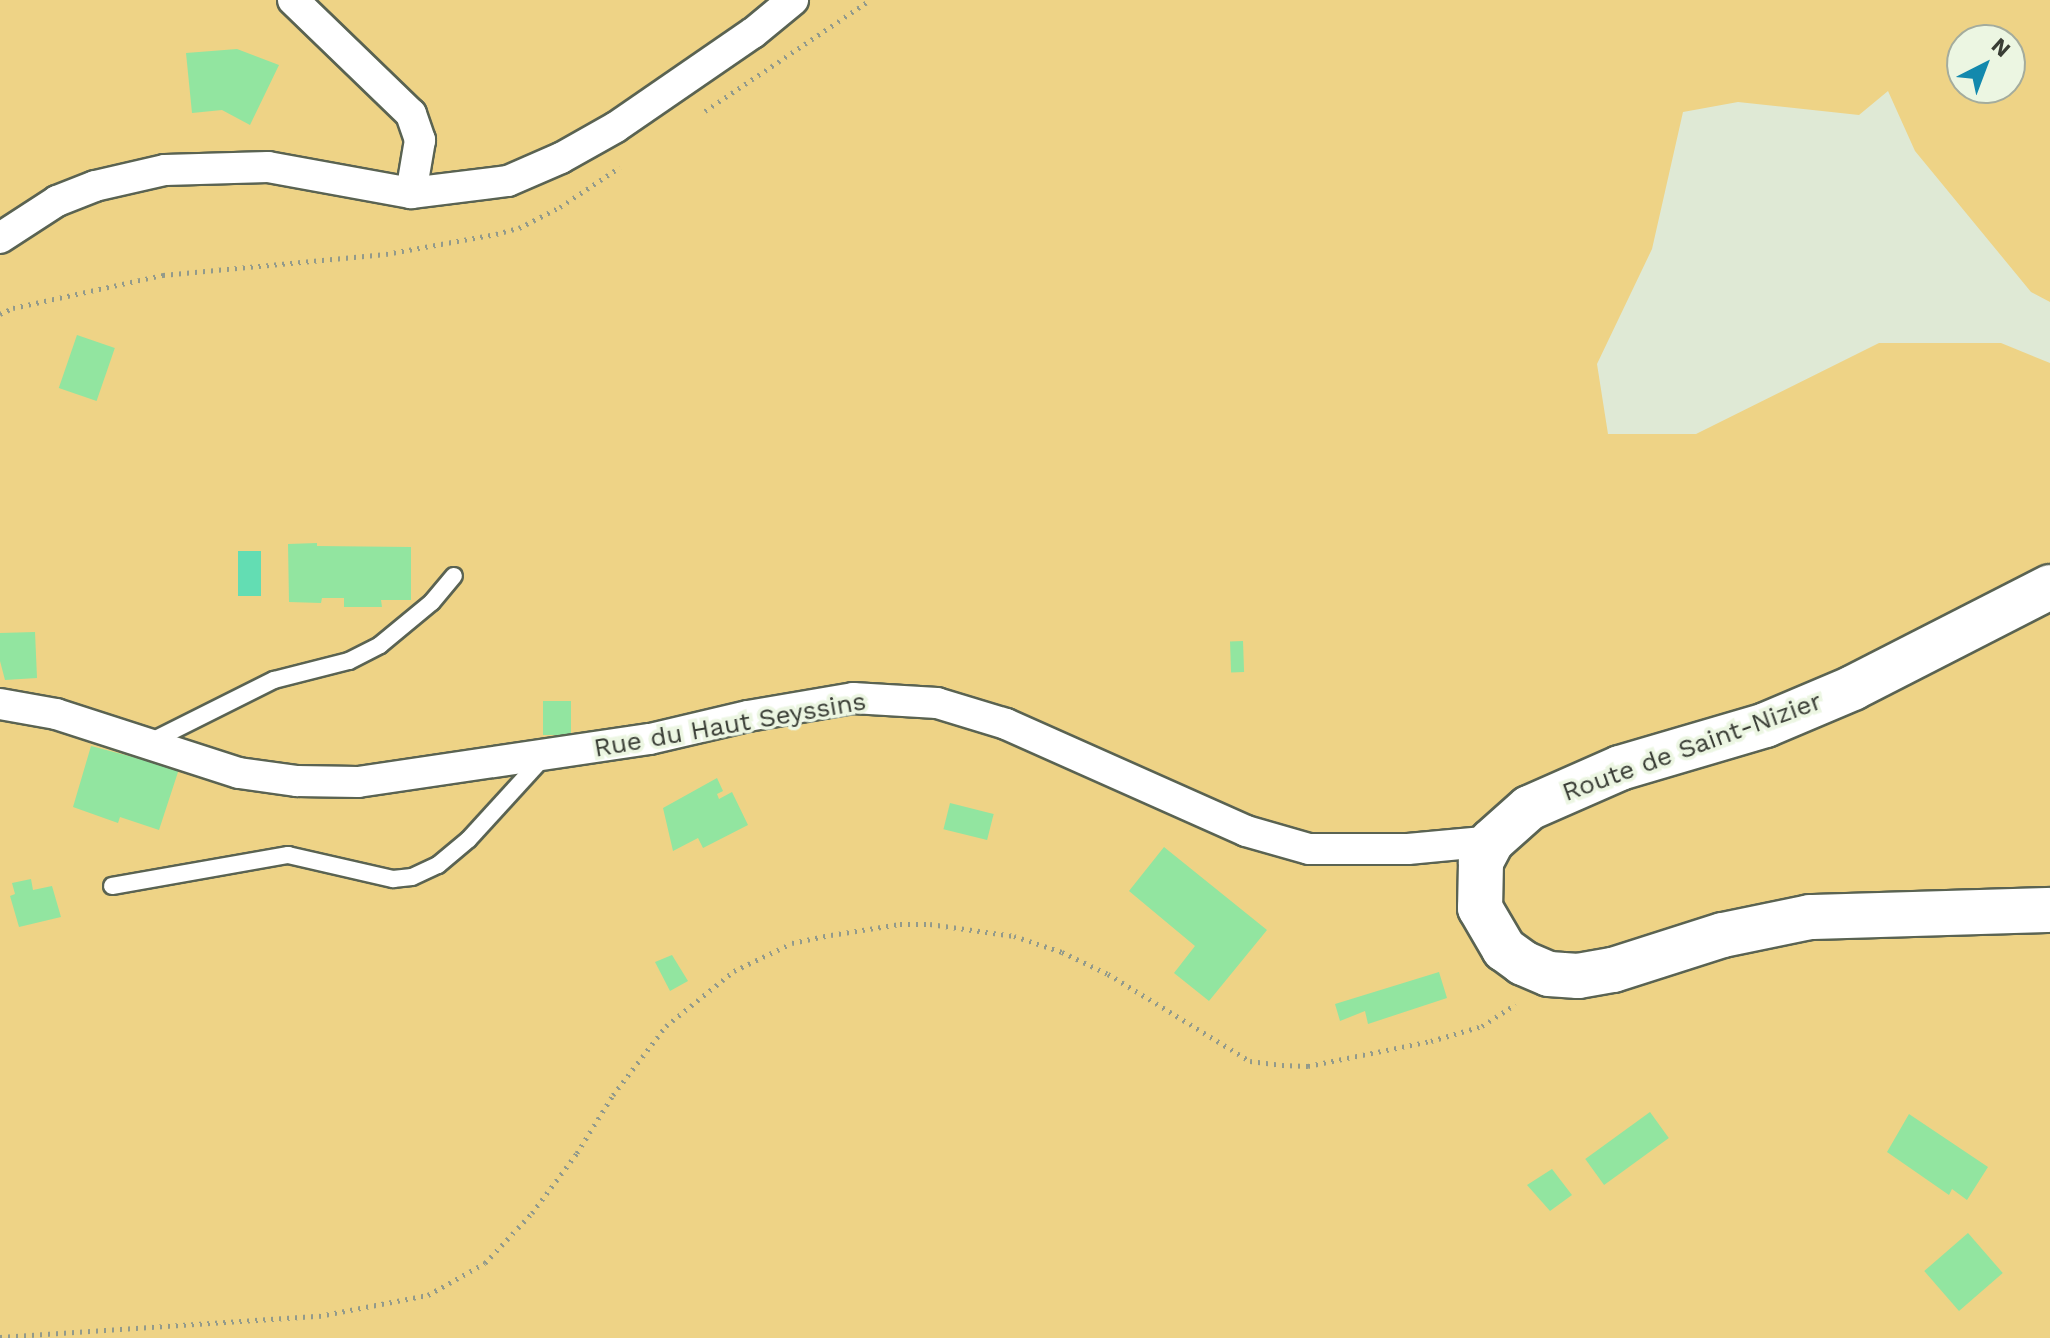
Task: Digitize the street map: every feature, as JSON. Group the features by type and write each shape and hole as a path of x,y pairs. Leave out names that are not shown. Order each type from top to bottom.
{"main road":[{"name":"Route de Saint-Nizier","path":"1492,841 1529,808 1558,793 1653,756 1780,719 1853,688 2050,587"},
{"path":"1492,841 1481,862 1480,908 1504,949 1523,963 1549,974 1578,976 1613,970 1723,935 1810,917 2050,910"}],"street":[{"path":"293,0 411,114 420,140 411,193"},
{"path":"0,238 57,201 95,186 165,170 268,167 411,193 508,181 561,158 616,127 698,72 793,0"},
{"name":"Rue du Haut Seyssins","path":"0,704 56,714 239,773 297,781 358,782 543,758 853,698 937,703 1006,724 1246,831 1309,849 1395,850 1492,841"}],"lane":[{"path":"150,742 274,680 349,661 369,650 432,602 454,576"},
{"path":"112,886 288,855 393,879 412,877 438,865 469,839 543,758"}],"path":[{"path":"0,314 13,308 178,273 328,261 446,246 519,228 599,182"},
{"path":"0,1337 319,1316 428,1295 485,1263 532,1213 577,1153 613,1095 666,1026 734,971 792,943 900,924 971,927 1014,936 1062,952 1108,974 1250,1061 1295,1065 1383,1053 1482,1026 1517,1003 1549,974"}],"shaded area":[{"path":"0,0 2050,0 2050,302 2031,292 1915,151 1888,91 1859,115 1738,102 1683,112 1652,249 1597,364 1608,434 1696,434 1879,343 2001,343 2050,363 2050,1338 0,1338"},
{"path":"238,551 261,551 261,596 238,596"}],"building":[{"path":"237,49 279,65 250,125 222,110 192,113 186,53"},
{"path":"77,335 115,348 97,401 59,388"},
{"path":"317,543 317,546 411,547 411,600 381,600 382,607 344,607 344,598 322,598 321,603 289,602 288,544"},
{"path":"35,632 37,678 5,680 0,661 0,633"},
{"path":"1230,641 1243,641 1244,672 1231,672"},
{"path":"543,701 571,701 571,735 543,735"},
{"path":"91,746 179,769 159,830 120,817 118,823 73,807"},
{"path":"717,778 723,791 717,794 719,799 732,792 748,825 703,848 698,838 673,851 663,808"},
{"path":"950,803 994,814 987,840 943,829"},
{"path":"1164,847 1267,930 1209,1001 1174,973 1195,946 1129,891"},
{"path":"31,879 33,890 52,886 61,917 19,927 10,896 15,894 12,883"},
{"path":"672,955 688,981 670,991 655,962"},
{"path":"1439,972 1447,998 1368,1024 1365,1011 1340,1021 1335,1004"},
{"path":"1650,1112 1669,1138 1604,1185 1585,1159"},
{"path":"1909,1114 1988,1167 1967,1200 1952,1189 1949,1195 1887,1152"},
{"path":"1552,1169 1572,1195 1550,1211 1527,1185"},
{"path":"1968,1233 2003,1273 1959,1311 1924,1271"}]}
